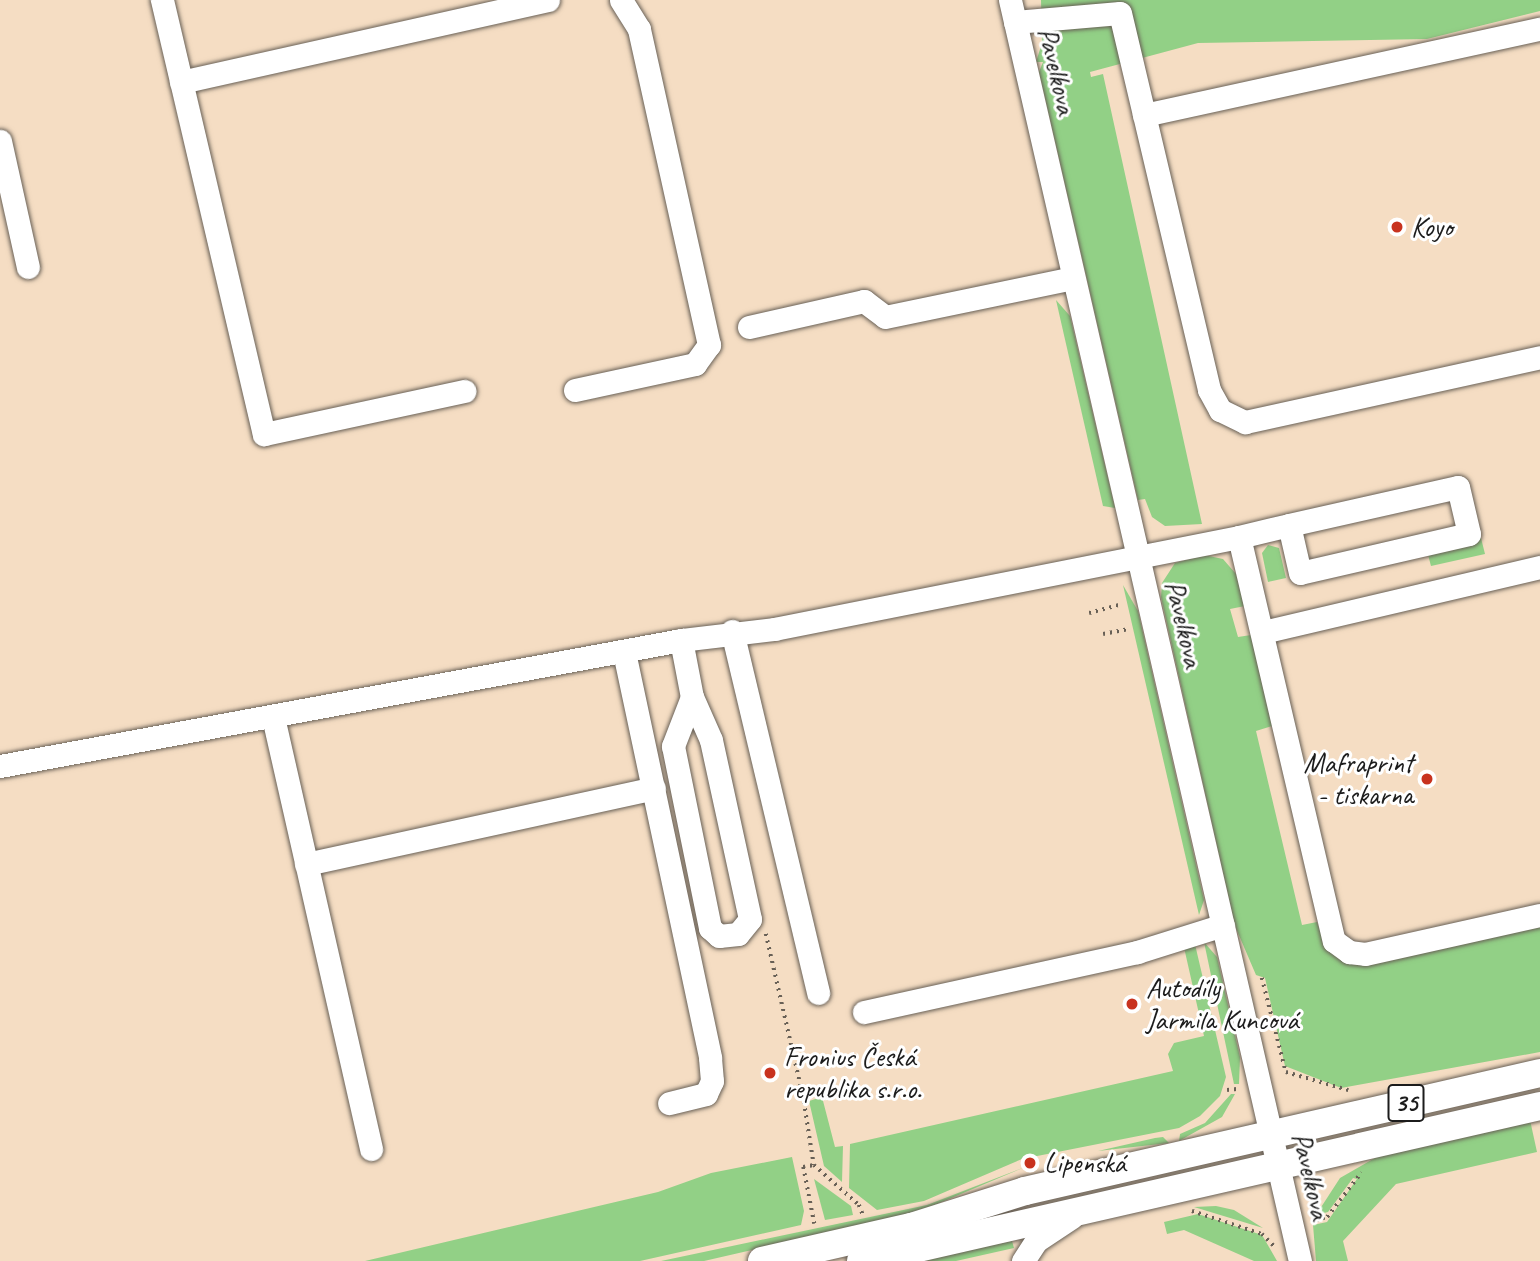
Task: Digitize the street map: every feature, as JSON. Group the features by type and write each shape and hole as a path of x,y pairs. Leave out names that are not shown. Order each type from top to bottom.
{"main road":[{"name":"35","path":"762,1261 911,1227 1026,1191 1540,1073"},
{"name":"35","path":"862,1261 1540,1106"}],"street":[{"path":"162,0 264,434 464,391"},
{"path":"181,82 548,0"},
{"path":"575,390 695,364 709,345 639,29 621,0"},
{"path":"1012,11 1120,13 1209,390 1220,410 1245,422 1540,357"},
{"name":"Pavelkova","path":"1012,11 1278,1166 1290,1258"},
{"path":"1144,115 1540,29"},
{"path":"0,141 28,267"},
{"path":"749,327 864,301 885,317 1073,278"},
{"path":"0,766 681,640 732,631 774,629 1139,558 1458,487 1469,534 1300,573 1289,525"},
{"path":"1239,537 1334,941 1349,952 1365,954 1540,915"},
{"path":"1263,632 1540,567"},
{"path":"732,631 818,993"},
{"path":"681,640 692,697 711,740 750,919 738,934 719,936 710,928 673,746 692,697"},
{"path":"624,652 712,1081 706,1094 669,1103"},
{"path":"273,717 371,1149"},
{"path":"306,864 654,788"},
{"path":"864,1012 1137,952 1223,925"},
{"path":"1023,1261 1046,1232 1083,1211"}],"path":[{"path":"1089,613 1122,604"},
{"path":"1103,634 1128,629"},
{"path":"762,929 803,1095 814,1165 859,1205 863,1216"},
{"path":"1262,978 1282,1065 1293,1076 1350,1090"},
{"path":"1288,1080 1293,1076"},
{"path":"1227,1090 1237,1089"},
{"path":"814,1165 803,1167 814,1226"},
{"path":"1316,1220 1327,1217 1366,1170"},
{"path":"1190,1212 1264,1233 1290,1258"}],"green space":[{"path":"1041,0 1540,0 1540,11 1427,39 1198,43 1090,72 1091,77 1103,74 1202,524 1165,526 1152,517 1145,499 1138,500 1039,72 1043,62 1036,62 1042,43"},
{"path":"1056,300 1070,316 1115,508 1103,506"},
{"path":"1481,538 1485,554 1431,566 1427,551"},
{"path":"1268,545 1279,548 1286,578 1268,582 1262,553"},
{"path":"1204,555 1223,559 1236,574 1245,606 1230,609 1238,637 1251,635 1272,726 1256,731 1302,925 1317,922 1324,941 1346,962 1356,965 1540,926 1540,1052 1341,1088 1285,1066 1265,978 1256,975 1235,926 1161,597 1162,583 1175,563"},
{"path":"1123,585 1138,611 1204,900 1199,915"},
{"path":"1194,940 1226,1077 1220,1096 1200,1116 1179,1128 1022,1159 924,1201 877,1210 849,1188 850,1144 1173,1071 1168,1054 1174,1043 1204,1036 1183,943"},
{"path":"1204,942 1217,957 1240,1057 1239,1084 1234,1084"},
{"path":"1231,1094 1235,1094 1222,1117 1179,1141 1180,1134 1205,1123"},
{"path":"822,1097 835,1147 843,1146 842,1182 824,1166 809,1101"},
{"path":"1530,1120 1537,1152 1396,1184 1343,1241 1348,1261 1316,1261 1313,1225 1327,1222 1357,1179 1353,1178 1328,1212 1316,1215 1340,1178 1380,1155"},
{"path":"1163,1137 1169,1143 1098,1151 1155,1138"},
{"path":"792,1157 804,1211 801,1225 640,1261 365,1261 658,1192 711,1173"},
{"path":"1025,1167 918,1212 704,1261 661,1261 927,1205"},
{"path":"814,1179 851,1206 853,1215 825,1220"},
{"path":"1216,1206 1234,1210 1263,1228 1194,1207"},
{"path":"1198,1214 1262,1235 1277,1261 1254,1261 1184,1230 1167,1234 1164,1222"},
{"path":"1012,1241 1014,1248 956,1261 912,1261"}],"place":[{"name":"Koyo","path":"1397,227"},
{"name":"Mafraprint - tiskarna","path":"1427,779"},
{"name":"Autodíly Jarmila Kuncová","path":"1132,1004"},
{"name":"Fronius Česká republika s.r.o.","path":"770,1073"},
{"name":"Lipenská","path":"1030,1163"}]}
